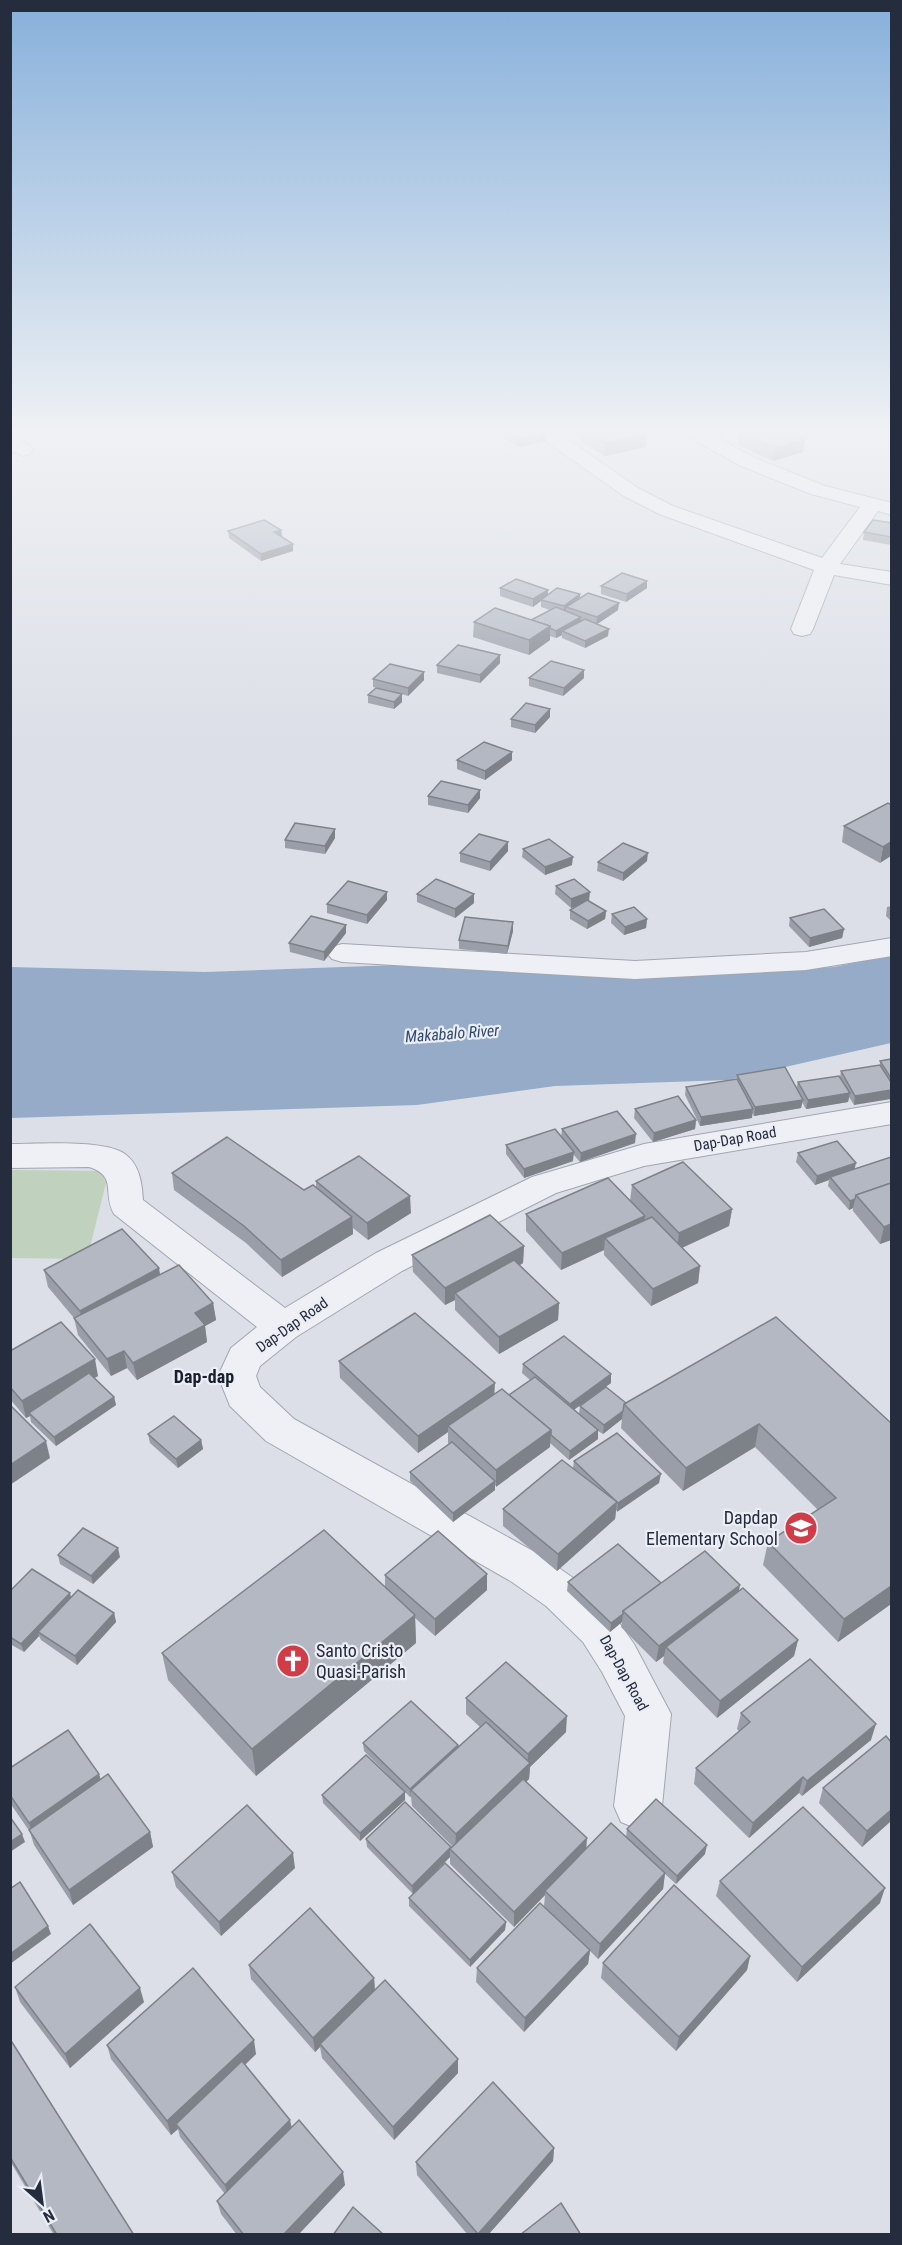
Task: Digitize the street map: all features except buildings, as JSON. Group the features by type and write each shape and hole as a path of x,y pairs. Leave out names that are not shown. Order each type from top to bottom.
{"street":[{"path":"733,534 826,567 891,579"},
{"path":"802,629 826,567 857,534"},
{"path":"342,953 635,970 806,961 891,947"},
{"name":"Dap-Dap Road","path":"638,1806 648,1714 618,1658 598,1628 561,1593 527,1569 310,1447 273,1423 244,1395 237,1376 244,1358 283,1327 389,1262 544,1185 644,1155 891,1113"},
{"path":"10,1156 90,1155 113,1162 125,1179 126,1205 283,1327"}],"green space":[{"path":"11,1170 109,1171 87,1259 11,1258"}],"water":[{"name":"Makabalo River","path":"891,955 891,1043 728,1080 555,1086 417,1105 11,1118 10,967 205,972 397,965 594,977 721,974 834,967"}],"place":[{"name":"Dapdap Elementary School","path":"801,1528"},
{"name":"Santo Cristo Quasi-Parish","path":"293,1661"}],"district":[{"name":"Dap-dap","path":"204,1377"}]}
